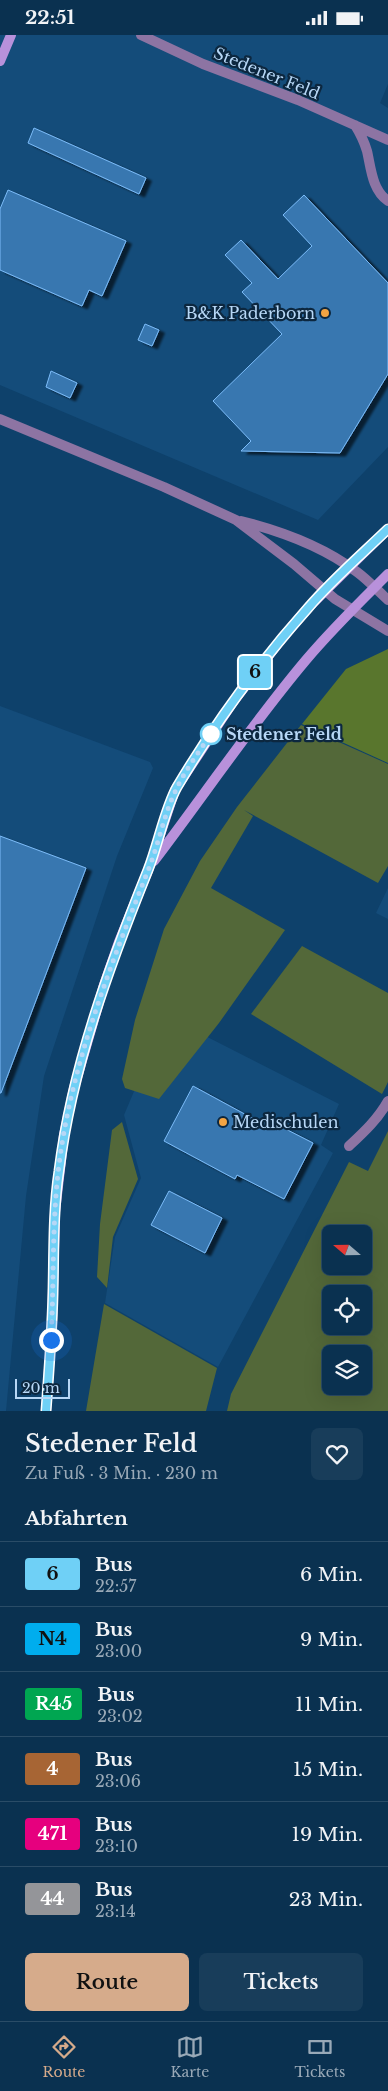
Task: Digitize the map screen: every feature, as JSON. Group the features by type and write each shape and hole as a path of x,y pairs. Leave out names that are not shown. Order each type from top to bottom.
{"street":[{"path":"0,61 11,35"},
{"name":"Stedener Feld","path":"141,35 203,64 354,124 388,140"},
{"path":"354,124 362,136 376,187 383,198 388,201"},
{"path":"0,419 164,487 236,520 284,534 321,550 349,566 388,600"},
{"path":"236,520 352,611 388,631"},
{"path":"46,1411 52,1326 55,1212 64,1135 74,1088 104,985 149,868 175,790 233,702 282,637 349,566 388,529"},
{"path":"149,868 279,693 307,659 388,574"},
{"path":"349,1146 381,1113 388,1101"}],"shaded area":[{"path":"0,35 388,35 388,84 380,103 388,108 388,447 318,520 0,385"},
{"path":"0,706 150,762 153,768 117,856 44,1076 26,1196 6,1411 0,1411"},
{"path":"388,888 388,919 376,913"},
{"path":"166,1016 339,1104 321,1145 333,1153 218,1367 105,1303 115,1237 141,1178 124,1115"}],"green space":[{"path":"388,649 388,763 302,724 346,669"},
{"path":"301,725 388,764 388,866 378,883 244,810 253,816 211,888 285,930 219,1023 159,1099 125,1088 122,1079 135,1020 164,929 200,861 237,807"},
{"path":"302,946 388,993 388,1082 382,1094 251,1014"},
{"path":"122,1122 138,1179 113,1237 107,1288 97,1277 100,1224 112,1130"},
{"path":"388,1131 388,1411 227,1411 231,1394 349,1162 368,1171"},
{"path":"104,1304 217,1368 206,1411 86,1411"}],"building":[{"path":"34,128 146,178 139,194 28,143"},
{"path":"8,190 126,241 102,296 89,290 82,306 0,270 0,209"},
{"name":"B&K Paderborn","path":"304,195 388,283 388,374 340,453 241,451 251,441 213,401 282,334 242,292 252,283 225,255 241,240 278,279 312,246 283,215"},
{"path":"145,324 159,330 152,346 138,340"},
{"path":"51,371 77,383 70,398 46,387"},
{"path":"0,836 86,868 1,1093 0,1093"},
{"path":"193,1086 263,1124 266,1119 313,1143 284,1199 237,1175 235,1179 164,1141"},
{"path":"169,1191 222,1218 205,1253 151,1225"}],"bus line":[{"name":"6","path":"46,1411 52,1326 55,1212 58,1173 64,1135 74,1088 104,985 149,868 175,790 212,732 282,637 349,566 388,529"}],"place":[{"name":"B&K Paderborn","path":"325,313"},
{"name":"Stedener Feld","path":"211,734"},
{"name":"Medischulen","path":"223,1122"}],"route":[{"path":"51,1340 58,1173 74,1088 104,985 149,868 175,790 212,732 211,734"}]}
